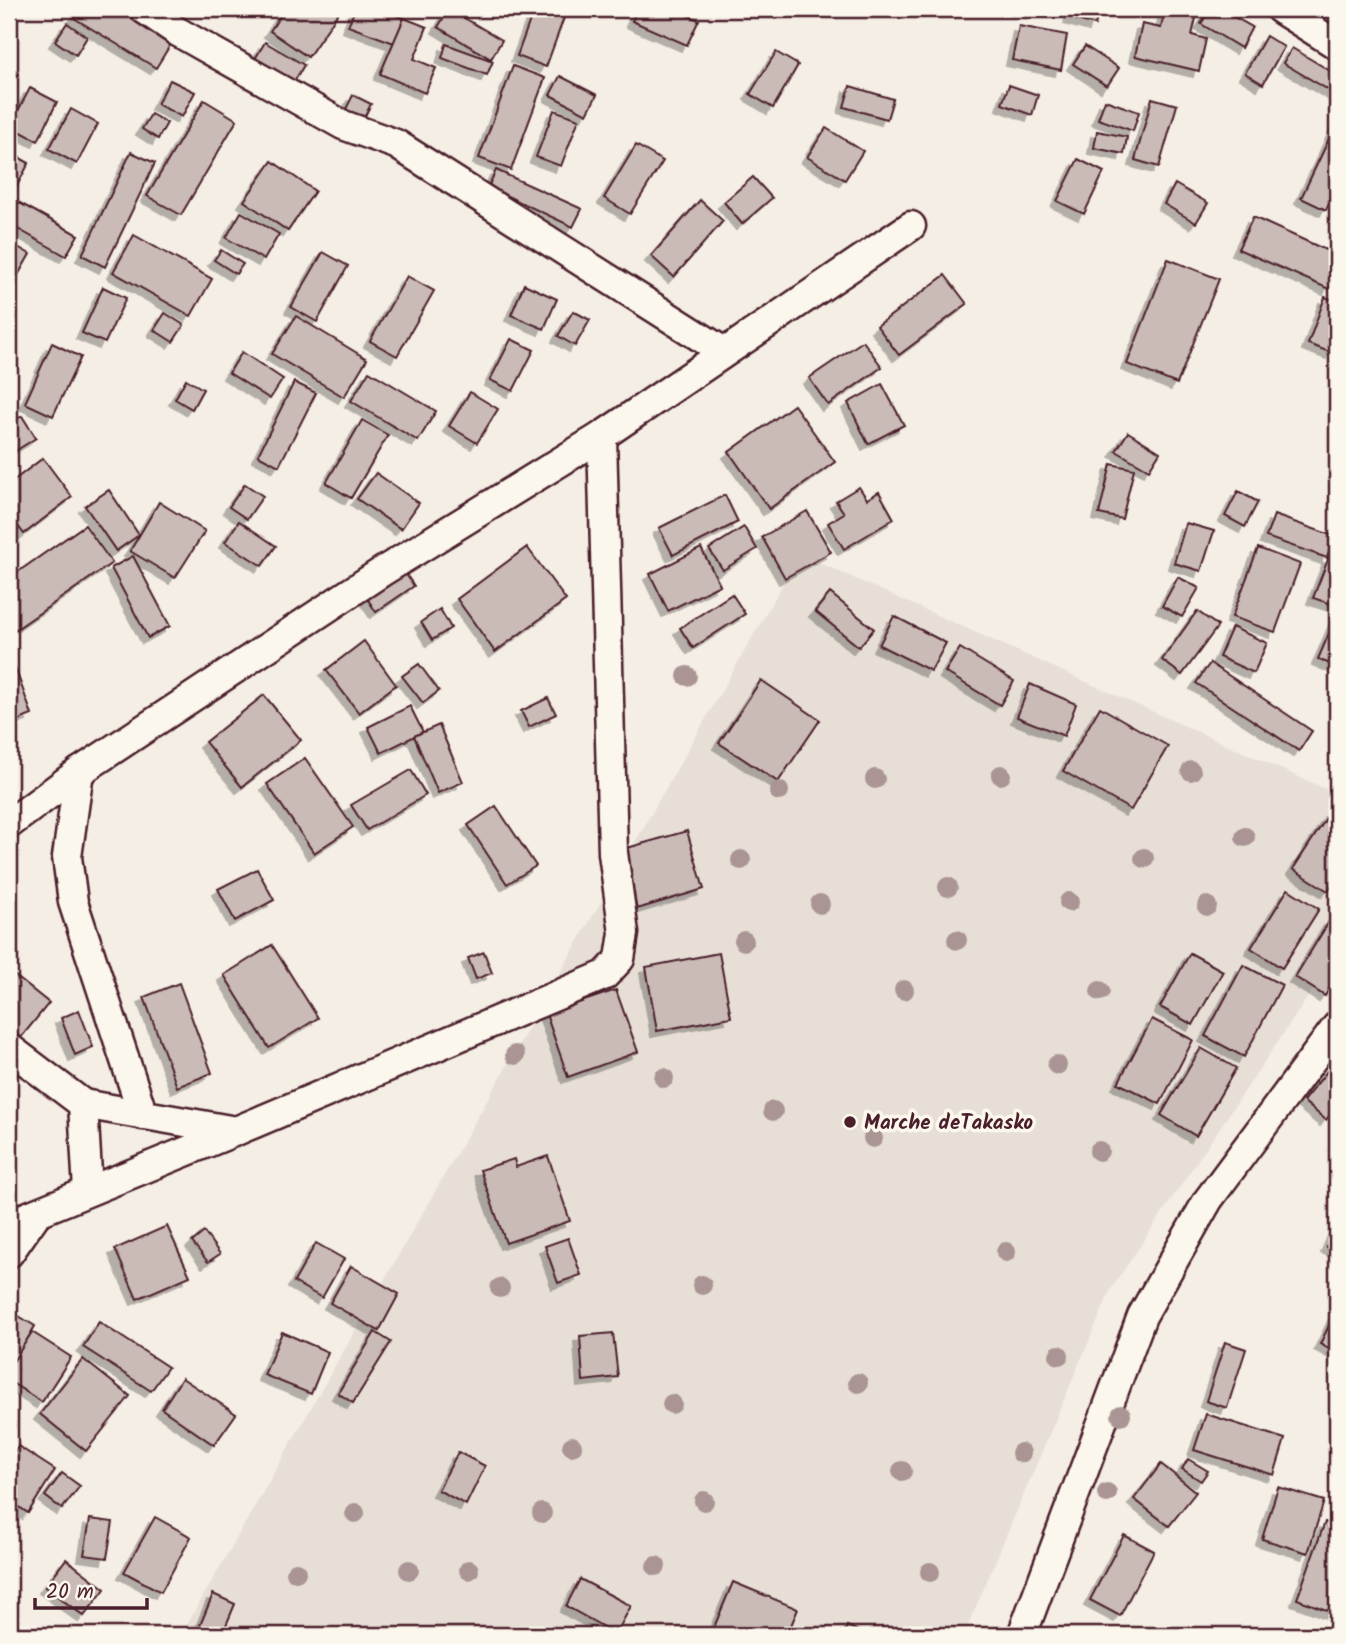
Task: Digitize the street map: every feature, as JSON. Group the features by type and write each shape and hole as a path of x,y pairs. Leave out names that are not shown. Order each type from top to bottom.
{"street":[{"path":"144,9 178,32 343,125 396,144 724,352"},
{"path":"1280,9 1337,45"},
{"path":"9,824 79,772 383,571 602,436 911,226"},
{"path":"9,1224 605,975 620,959 624,933 613,853 602,436"},
{"path":"79,772 67,857 73,902 144,1115"},
{"path":"1022,1635 1142,1316 1208,1200 1337,1026"},
{"path":"9,1048 83,1104 236,1131"},
{"path":"83,1104 88,1191"},
{"path":"9,1253 37,1213"}],"shaded area":[{"name":"Marche deTakasko","path":"800,554 1337,794 1337,954 1111,1289 964,1635 181,1635"}],"building":[{"path":"80,9 118,9 172,42 156,68 74,18"},
{"path":"285,9 341,9 308,57 270,31"},
{"path":"355,9 379,9 404,18 394,43 348,26"},
{"path":"449,9 502,40 491,59 438,27"},
{"path":"534,9 557,9 566,12 546,67 517,56"},
{"path":"637,9 673,9 699,20 687,45 632,21"},
{"path":"1072,9 1100,9 1095,25 1070,18"},
{"path":"1165,9 1197,14 1192,35 1206,39 1199,71 1135,56 1142,24 1161,28"},
{"path":"1210,9 1220,9 1252,27 1241,48 1201,24"},
{"path":"404,18 427,27 414,59 436,68 425,93 380,74"},
{"path":"67,23 87,37 76,55 55,41"},
{"path":"1019,26 1067,35 1061,70 1012,60"},
{"path":"1266,36 1284,47 1263,84 1245,73"},
{"path":"265,42 304,65 294,82 255,59"},
{"path":"446,44 493,61 487,75 442,58"},
{"path":"1085,46 1119,68 1107,86 1073,64"},
{"path":"1292,48 1337,75 1337,95 1283,63"},
{"path":"776,52 798,65 773,108 750,94"},
{"path":"513,66 545,78 511,170 479,158"},
{"path":"560,76 597,95 587,114 550,95"},
{"path":"170,80 195,92 182,117 157,104"},
{"path":"1009,85 1038,95 1032,115 1002,104"},
{"path":"850,86 893,99 887,119 844,107"},
{"path":"30,88 57,102 38,141 10,126"},
{"path":"353,95 371,104 362,122 344,113"},
{"path":"1152,98 1177,105 1159,167 1135,160"},
{"path":"204,100 237,120 181,215 147,196"},
{"path":"1105,100 1139,112 1133,131 1098,119"},
{"path":"71,109 98,124 77,164 49,149"},
{"path":"554,110 579,119 561,166 536,157"},
{"path":"151,114 167,123 158,139 142,129"},
{"path":"1337,122 1337,187 1326,210 1301,198"},
{"path":"826,128 863,151 845,180 807,157"},
{"path":"1097,131 1127,137 1124,154 1094,148"},
{"path":"636,145 663,161 630,214 604,198"},
{"path":"9,152 29,163 9,201"},
{"path":"131,152 155,163 105,267 82,255"},
{"path":"1078,159 1104,172 1084,214 1057,201"},
{"path":"272,161 315,191 288,231 244,201"},
{"path":"496,170 582,209 573,227 488,187"},
{"path":"753,177 772,198 742,224 724,202"},
{"path":"1175,184 1208,203 1196,223 1164,204"},
{"path":"700,200 723,221 674,277 651,256"},
{"path":"18,202 78,235 66,256 9,224 9,218"},
{"path":"241,212 279,234 264,260 226,238"},
{"path":"1253,217 1337,255 1337,271 1329,289 1238,249"},
{"path":"134,235 212,279 191,316 113,272"},
{"path":"9,242 30,254 9,291"},
{"path":"221,250 243,264 236,274 214,260"},
{"path":"323,252 348,266 317,322 291,307"},
{"path":"1168,259 1219,279 1177,384 1127,364"},
{"path":"945,275 967,304 899,355 877,326"},
{"path":"407,276 434,291 397,356 370,341"},
{"path":"524,284 557,299 544,329 511,315"},
{"path":"103,287 126,298 105,343 82,333"},
{"path":"1325,297 1337,301 1337,339 1332,353 1308,344"},
{"path":"573,311 590,320 575,346 558,336"},
{"path":"165,313 184,325 173,342 154,330"},
{"path":"296,316 367,359 344,397 272,354"},
{"path":"511,339 534,350 513,391 490,380"},
{"path":"863,341 882,367 828,405 809,378"},
{"path":"52,343 81,357 53,416 25,403"},
{"path":"242,352 283,379 270,399 229,373"},
{"path":"369,371 436,411 418,441 351,401"},
{"path":"186,379 203,389 192,409 175,399"},
{"path":"294,382 316,393 279,466 258,455"},
{"path":"882,384 904,425 868,444 848,403"},
{"path":"470,392 498,409 477,443 449,426"},
{"path":"794,405 835,462 769,509 729,452"},
{"path":"22,416 36,438 9,455 9,424"},
{"path":"362,420 388,435 351,498 326,483"},
{"path":"1128,432 1160,452 1149,470 1116,451"},
{"path":"43,458 72,497 24,534 9,514 9,484"},
{"path":"1111,464 1134,469 1122,519 1099,514"},
{"path":"376,473 419,503 401,529 357,499"},
{"path":"245,484 263,496 247,519 229,507"},
{"path":"859,487 867,499 879,492 894,519 844,549 828,523 844,513 836,501"},
{"path":"109,490 139,535 116,551 85,506"},
{"path":"1238,491 1258,502 1245,527 1225,516"},
{"path":"725,495 738,522 673,555 659,528"},
{"path":"159,502 205,531 175,578 130,551"},
{"path":"807,511 831,552 785,578 762,537"},
{"path":"1274,515 1334,536 1327,558 1266,537"},
{"path":"239,521 276,546 262,566 225,542"},
{"path":"1186,523 1214,531 1201,571 1174,563"},
{"path":"85,525 112,563 15,630 9,621 9,578"},
{"path":"744,527 757,549 723,570 709,549"},
{"path":"527,547 566,600 495,652 457,599"},
{"path":"701,548 720,585 668,611 650,574"},
{"path":"1258,548 1300,564 1275,632 1232,617"},
{"path":"133,556 170,626 148,638 111,568"},
{"path":"1329,557 1337,560 1337,606 1313,598"},
{"path":"403,570 414,586 376,612 365,595"},
{"path":"1178,577 1199,588 1182,617 1162,606"},
{"path":"830,593 874,629 859,647 815,611"},
{"path":"732,594 745,614 693,648 680,628"},
{"path":"440,609 451,628 432,640 421,622"},
{"path":"1197,611 1218,626 1182,675 1162,660"},
{"path":"894,616 946,643 931,671 879,645"},
{"path":"1337,618 1337,667 1318,659"},
{"path":"1232,627 1267,643 1254,673 1219,657"},
{"path":"364,641 396,685 359,713 326,670"},
{"path":"960,648 1014,681 1000,705 945,672"},
{"path":"9,651 32,715 9,724"},
{"path":"1210,663 1312,731 1299,751 1196,683"},
{"path":"419,664 439,691 423,703 402,676"},
{"path":"761,680 820,720 778,782 719,743"},
{"path":"1030,684 1076,704 1064,736 1017,717"},
{"path":"264,695 301,740 242,787 205,742"},
{"path":"548,698 556,714 529,727 521,711"},
{"path":"410,706 423,732 381,753 368,727"},
{"path":"1100,707 1168,746 1131,810 1063,771"},
{"path":"439,725 463,782 438,793 414,736"},
{"path":"305,758 353,827 314,853 267,784"},
{"path":"411,770 426,795 367,830 351,805"},
{"path":"496,806 536,866 507,884 468,825"},
{"path":"1331,811 1337,815 1337,877 1328,891 1293,869"},
{"path":"687,831 704,889 637,909 620,850"},
{"path":"257,869 274,900 235,921 218,889"},
{"path":"1288,889 1319,909 1282,968 1251,948"},
{"path":"1330,920 1337,925 1337,975 1325,996 1295,977"},
{"path":"272,945 318,1018 269,1048 224,975"},
{"path":"484,952 492,973 476,979 468,958"},
{"path":"719,953 731,1017 657,1031 646,967"},
{"path":"1190,953 1223,971 1193,1025 1160,1007"},
{"path":"1243,965 1282,985 1244,1057 1205,1036"},
{"path":"9,971 49,1003 15,1045 9,1039"},
{"path":"179,983 212,1073 177,1087 144,997"},
{"path":"616,990 638,1052 568,1077 546,1014"},
{"path":"79,1010 93,1047 75,1055 61,1018"},
{"path":"1152,1019 1193,1040 1160,1104 1118,1083"},
{"path":"1201,1048 1236,1068 1196,1136 1161,1115"},
{"path":"1337,1059 1337,1106 1326,1120 1303,1101"},
{"path":"548,1156 570,1221 506,1243 480,1170 514,1159 516,1167"},
{"path":"1337,1223 1337,1251 1327,1247"},
{"path":"167,1226 190,1276 137,1299 115,1249"},
{"path":"204,1232 220,1254 208,1262 192,1242"},
{"path":"568,1238 581,1275 558,1283 545,1246"},
{"path":"316,1243 344,1259 322,1298 294,1282"},
{"path":"351,1266 399,1294 379,1331 330,1303"},
{"path":"1337,1309 1337,1353 1320,1344"},
{"path":"9,1310 35,1326 9,1371"},
{"path":"99,1322 168,1367 151,1391 83,1347"},
{"path":"32,1332 71,1357 42,1402 9,1381 9,1368"},
{"path":"282,1332 328,1352 311,1394 264,1375"},
{"path":"375,1332 391,1342 353,1403 338,1393"},
{"path":"613,1333 618,1377 583,1381 580,1336"},
{"path":"1225,1342 1246,1349 1227,1408 1206,1401"},
{"path":"83,1359 130,1396 86,1451 40,1414"},
{"path":"182,1378 236,1414 214,1445 162,1409"},
{"path":"1206,1414 1285,1439 1274,1475 1194,1450"},
{"path":"18,1446 55,1470 28,1513 9,1500 9,1461"},
{"path":"458,1452 485,1466 466,1505 438,1490"},
{"path":"1188,1459 1208,1471 1201,1481 1182,1469"},
{"path":"1161,1464 1196,1492 1169,1526 1134,1499"},
{"path":"62,1473 80,1486 62,1509 45,1496"},
{"path":"1278,1487 1324,1501 1308,1553 1262,1539"},
{"path":"155,1517 191,1537 161,1592 124,1572"},
{"path":"90,1519 113,1522 107,1558 84,1555"},
{"path":"1325,1522 1337,1526 1337,1614 1297,1599"},
{"path":"1124,1535 1154,1551 1120,1616 1090,1600"},
{"path":"66,1559 105,1589 84,1616 45,1587"},
{"path":"580,1579 631,1606 616,1634 566,1606"},
{"path":"733,1582 798,1609 787,1635 721,1635 712,1632"},
{"path":"213,1594 235,1604 222,1635 196,1635"},
{"path":"847,1626 867,1635 843,1635"}],"place":[{"name":"Marche deTakasko","path":"850,1122"}]}
